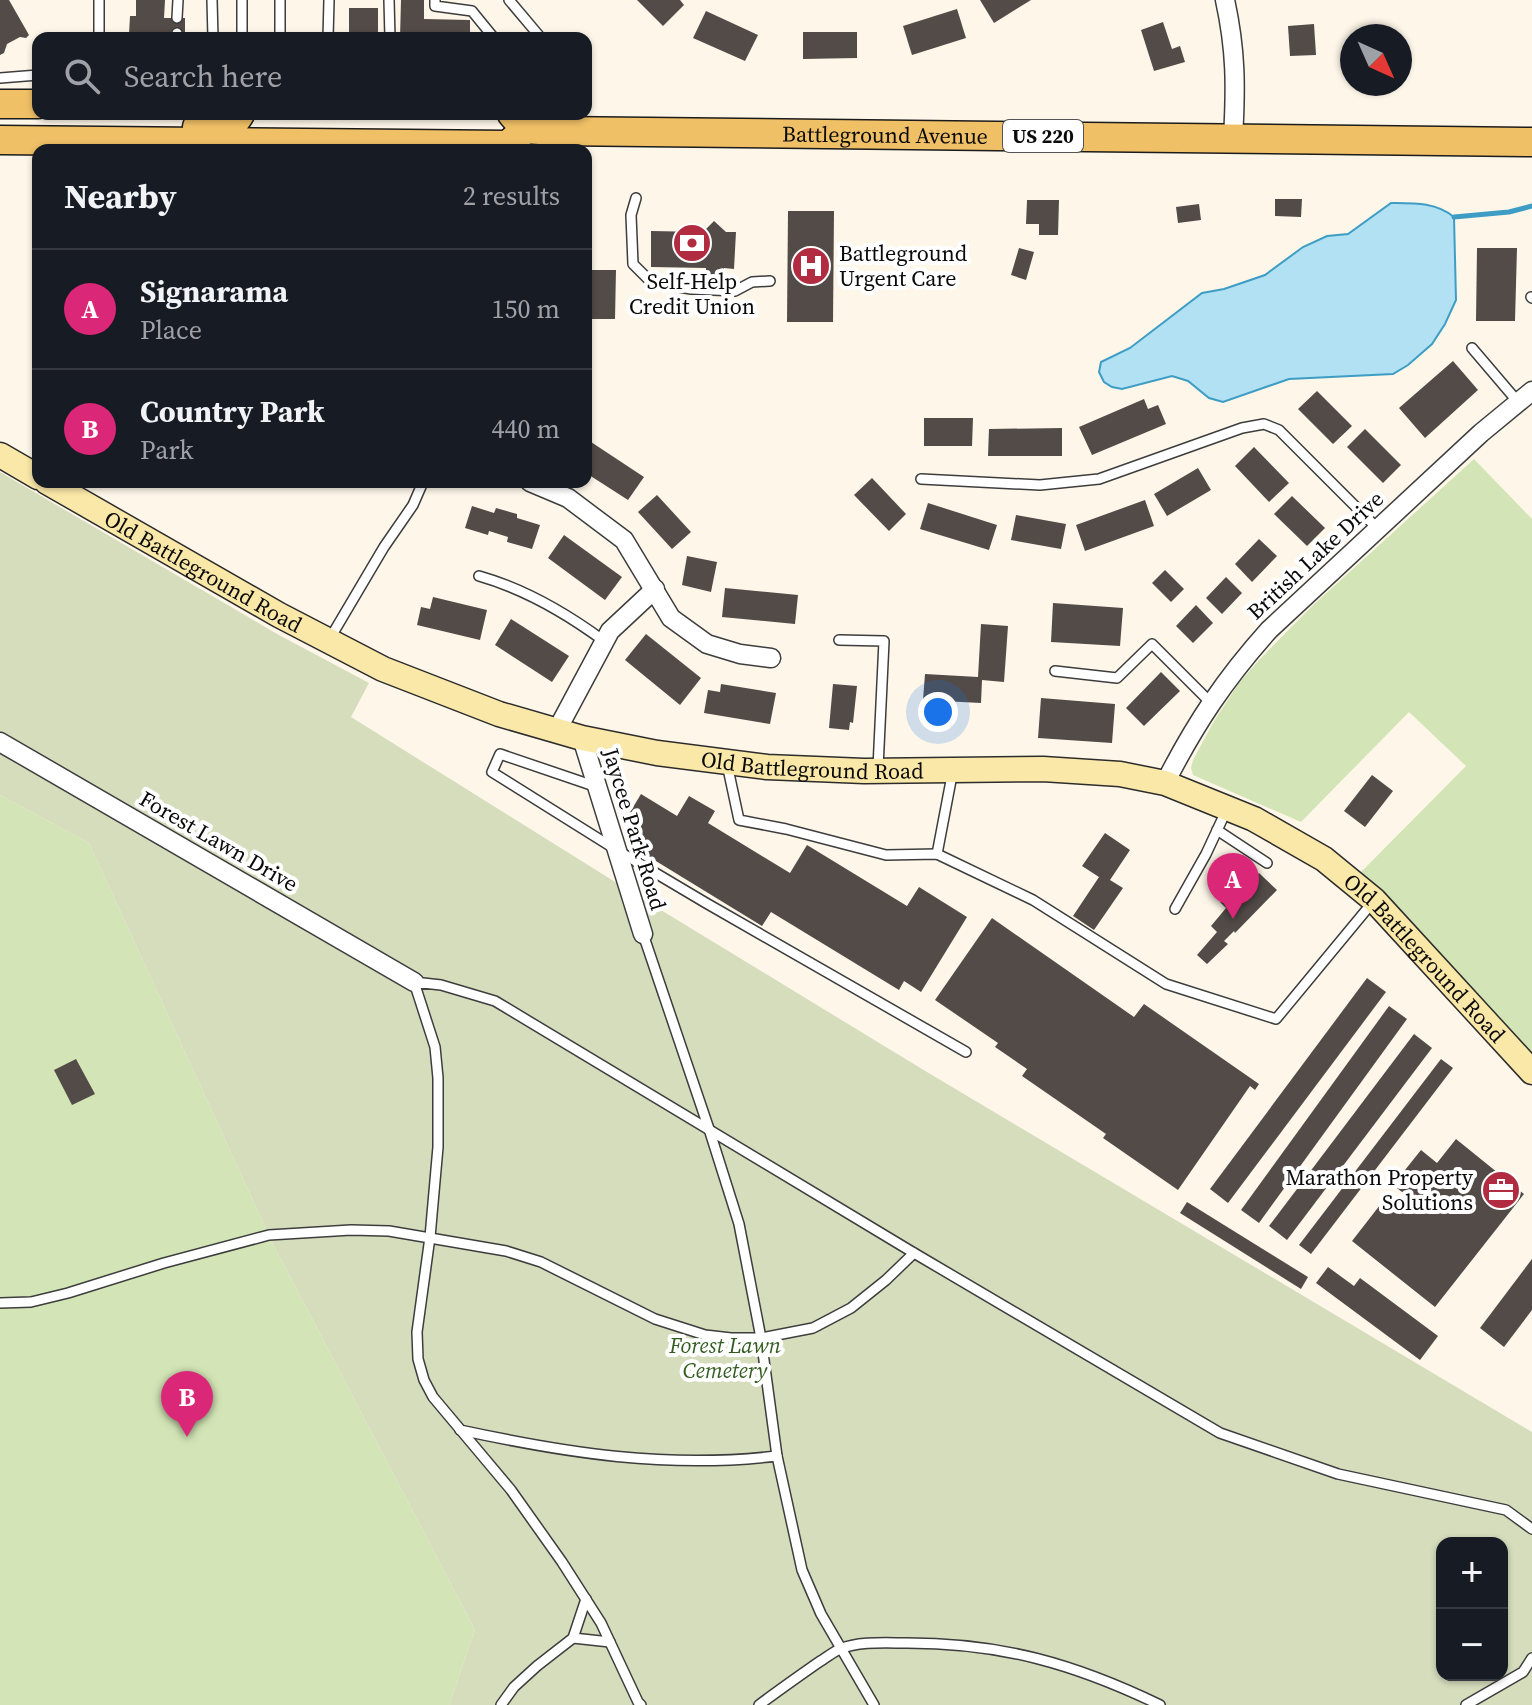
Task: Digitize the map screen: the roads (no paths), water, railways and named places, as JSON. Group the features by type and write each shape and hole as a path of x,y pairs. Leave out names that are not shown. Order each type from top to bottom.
{"main road":[{"path":"0,104 32,104"},
{"path":"165,142 185,127 224,127 236,120"},
{"name":"Battleground Avenue","path":"508,144 519,121 554,126 1532,142"},
{"name":"Battleground Avenue","path":"0,140 198,144"}],"street":[{"path":"1225,0 1233,41 1236,84 1233,138"},
{"name":"British Lake Drive","path":"1165,783 1210,702 1240,661 1269,630 1525,396"},
{"path":"0,455 32,474"},
{"name":"Old Battleground Road","path":"57,488 279,615 383,669 499,714 582,738 657,753 767,767 878,771 1043,769 1120,774 1165,783 1222,819 1254,819 1324,859 1374,900 1532,1072"},
{"path":"544,488 568,498 624,540 671,618 707,644 740,654 771,658"},
{"path":"557,730 610,631 655,589"},
{"name":"Jaycee Park Road","path":"582,738 643,934"},
{"name":"Forest Lawn Drive","path":"0,742 414,982"}],"lane":[{"path":"99,0 99,32"},
{"path":"177,18 178,0"},
{"path":"212,0 213,32"},
{"path":"242,0 242,32"},
{"path":"280,0 280,32"},
{"path":"328,32 329,0"},
{"path":"389,0 390,32"},
{"path":"435,0 435,6 472,11 489,32"},
{"path":"509,0 534,32"},
{"path":"0,78 32,75"},
{"path":"636,198 631,215 633,264 651,282 691,289 735,291 752,282 770,281"},
{"path":"1472,348 1525,396"},
{"path":"921,479 1040,485 1099,479 1242,428 1264,424 1279,430 1378,529"},
{"path":"328,641 413,505 420,488"},
{"path":"479,576 504,583 569,615 604,641"},
{"path":"839,640 884,641 878,771"},
{"path":"1055,671 1117,678 1152,644 1210,702"},
{"path":"597,787 500,754 492,772 789,952 966,1052"},
{"path":"726,762 739,820 886,855 937,854 1033,900 1166,984 1276,1019 1374,900"},
{"path":"937,854 953,770"},
{"path":"1175,909 1222,819 1267,863"},
{"path":"643,934 739,1224 761,1338 777,1456 802,1570 821,1614 874,1705"},
{"path":"641,1705 586,1599 511,1490 433,1397 424,1380 418,1359 417,1332 438,1147 438,1078 435,1047 414,982 441,985 495,1001 1220,1433 1338,1474 1506,1510 1532,1529"},
{"path":"0,1303 31,1302 68,1293 218,1247 269,1235 389,1231 506,1251 541,1262 655,1319 693,1331 731,1338 761,1338 813,1328 851,1308 914,1253"},
{"path":"460,1430 527,1445 644,1460 731,1461 777,1456"},
{"path":"501,1705 514,1687 573,1638 586,1599"},
{"path":"573,1638 610,1642"},
{"path":"759,1705 840,1649 876,1642 978,1646 1042,1659 1126,1689 1160,1705"},
{"path":"1466,1705 1523,1672 1532,1658"}],"water":[{"path":"1391,203 1432,206 1454,217 1456,300 1432,344 1408,365 1393,374 1289,379 1223,402 1209,398 1188,381 1172,376 1122,389 1104,382 1099,372 1101,362 1130,348 1202,293 1265,275 1303,247 1327,236 1348,234"}],"waterway":[{"path":"1454,217 1509,212 1532,206"}],"place":[{"name":"Self-Help Credit Union","path":"692,243"},
{"name":"Battleground Urgent Care","path":"811,266"},
{"name":"Signarama","path":"1233,919"},
{"name":"Marathon Property Solutions","path":"1501,1190"},
{"name":"Country Park","path":"187,1437"}],"park label":[{"name":"Forest Lawn Cemetery","path":"725,1358"}]}
